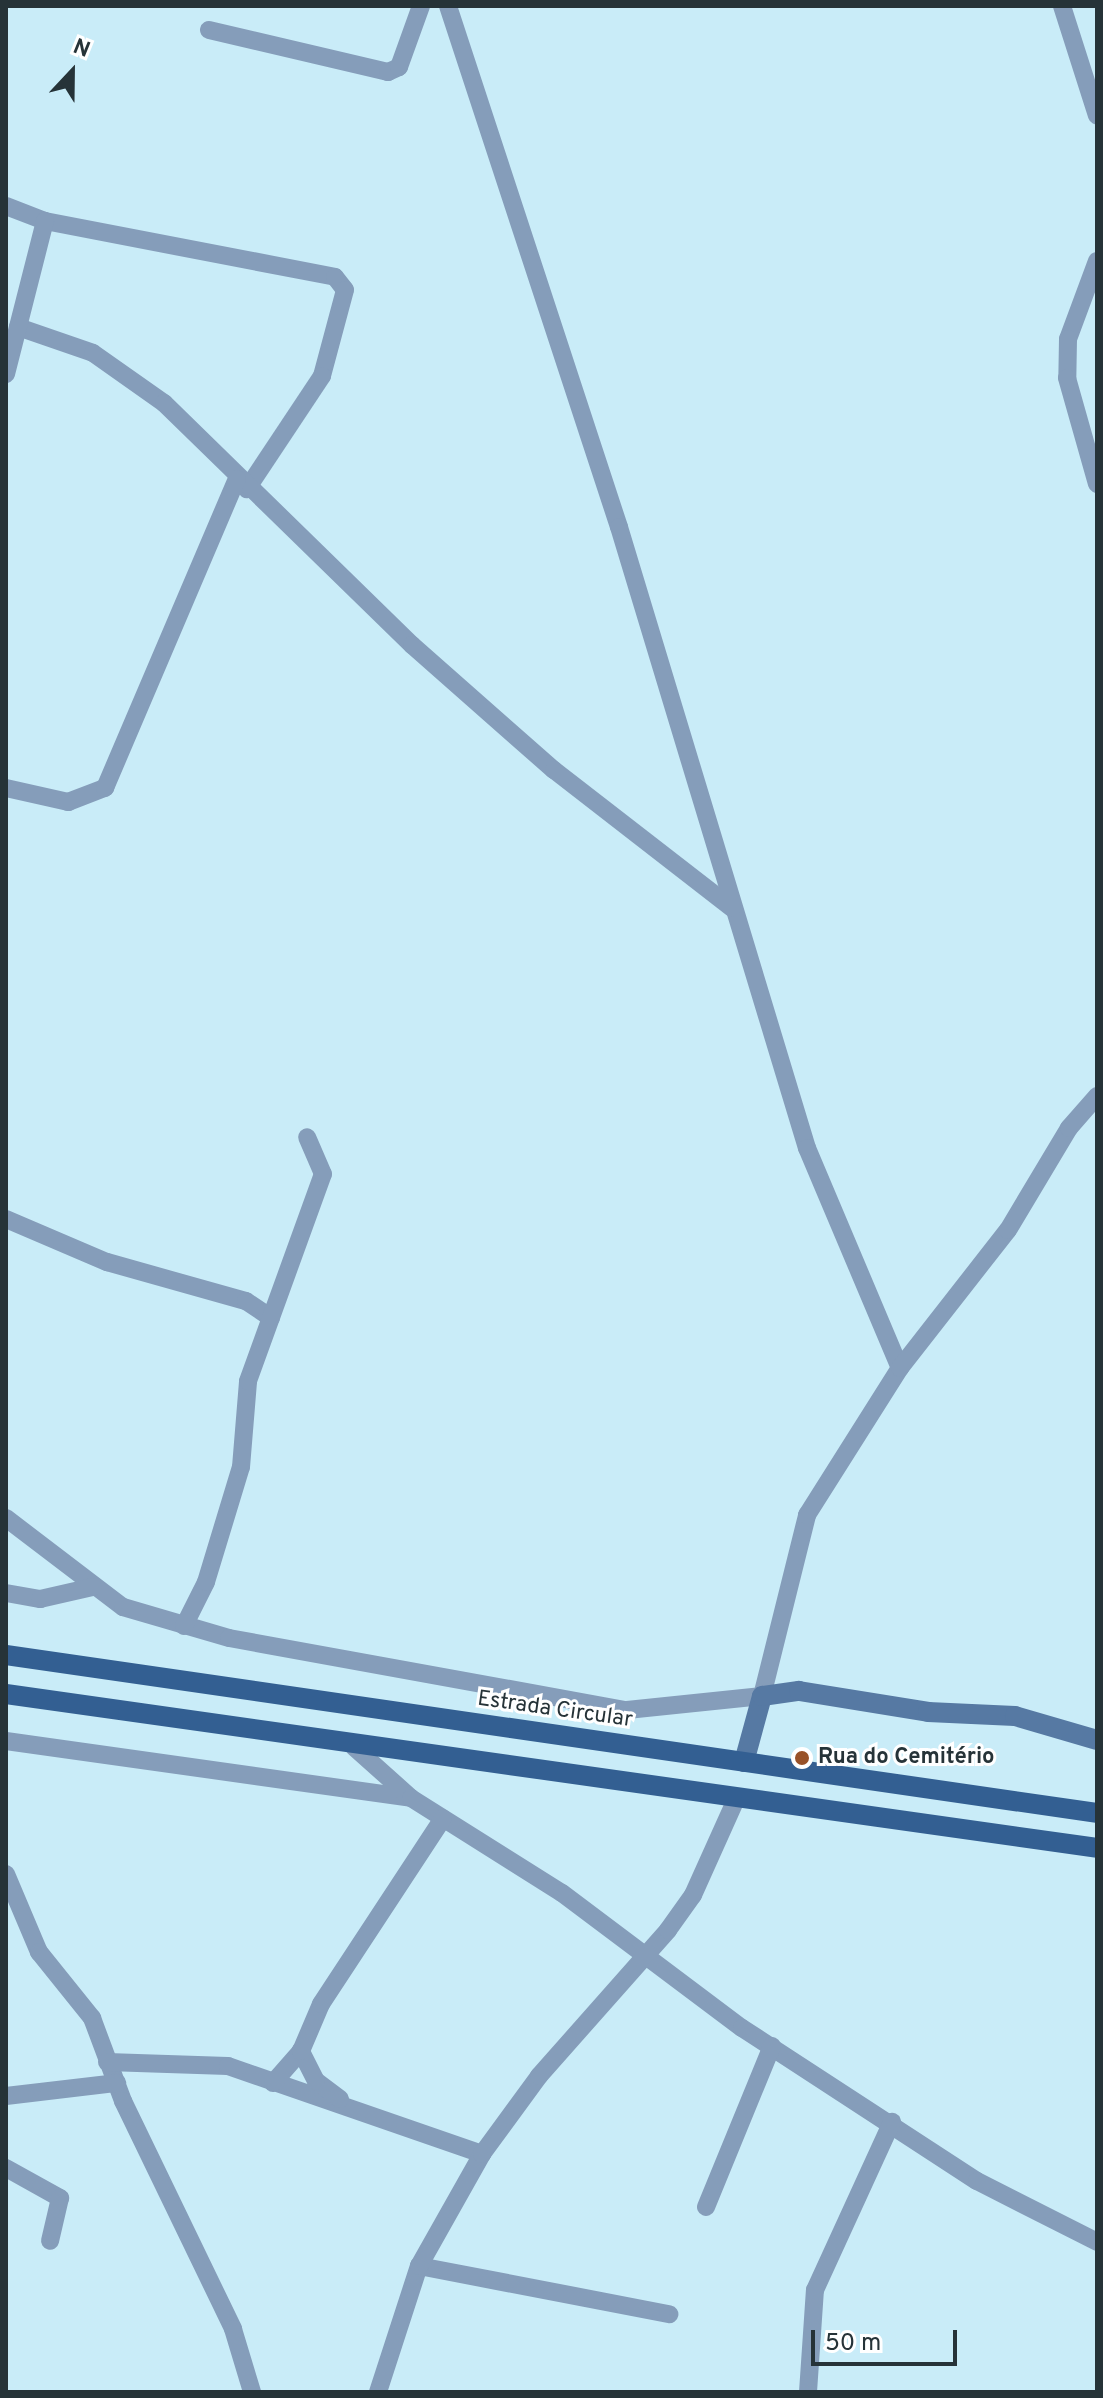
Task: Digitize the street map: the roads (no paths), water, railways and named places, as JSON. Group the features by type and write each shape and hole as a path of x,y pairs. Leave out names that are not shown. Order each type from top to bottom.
{"main road":[{"name":"Estrada Circular","path":"6,1655 1097,1813"},
{"path":"6,1694 354,1747 1097,1848"}],"street":[{"path":"209,30 388,72 399,67 421,6"},
{"path":"448,6 619,527 807,1148 900,1368"},
{"path":"1062,6 1097,116"},
{"path":"6,206 45,221 335,277 345,290 322,376 242,484 105,788 68,802 6,788"},
{"path":"6,374 45,221"},
{"path":"1097,261 1068,339 1067,378 1097,484"},
{"path":"18,327 93,353 164,403 242,484 554,770 732,908"},
{"path":"744,1762 798,1536 900,1368 1008,1230 1069,1128 1097,1096"},
{"path":"184,1626 206,1582 241,1467 241,1409 323,1174 307,1137"},
{"path":"6,1219 107,1262 246,1301 271,1318"},
{"path":"6,1518 123,1607 184,1626 627,1710 799,1691 928,1712 1015,1716 1097,1740"},
{"path":"6,1593 40,1599 93,1587"},
{"path":"6,1741 411,1798"},
{"path":"354,1747 411,1798 646,1955 772,2046 1019,2206 1097,2242"},
{"path":"378,2392 419,2266 482,2154 693,1895 737,1797"},
{"path":"273,2083 301,2051 321,2004 443,1818"},
{"path":"6,1874 39,1952 92,2018 107,2062 233,2329 252,2392"},
{"path":"706,2207 772,2046"},
{"path":"301,2051 316,2081 351,2107"},
{"path":"107,2062 212,2063 351,2107 482,2154"},
{"path":"6,2096 117,2083"},
{"path":"808,2392 815,2290 892,2122"},
{"path":"6,2168 60,2198 50,2241"},
{"path":"419,2266 669,2314"}],"place":[{"name":"Rua do Cemitério","path":"802,1758"}]}
